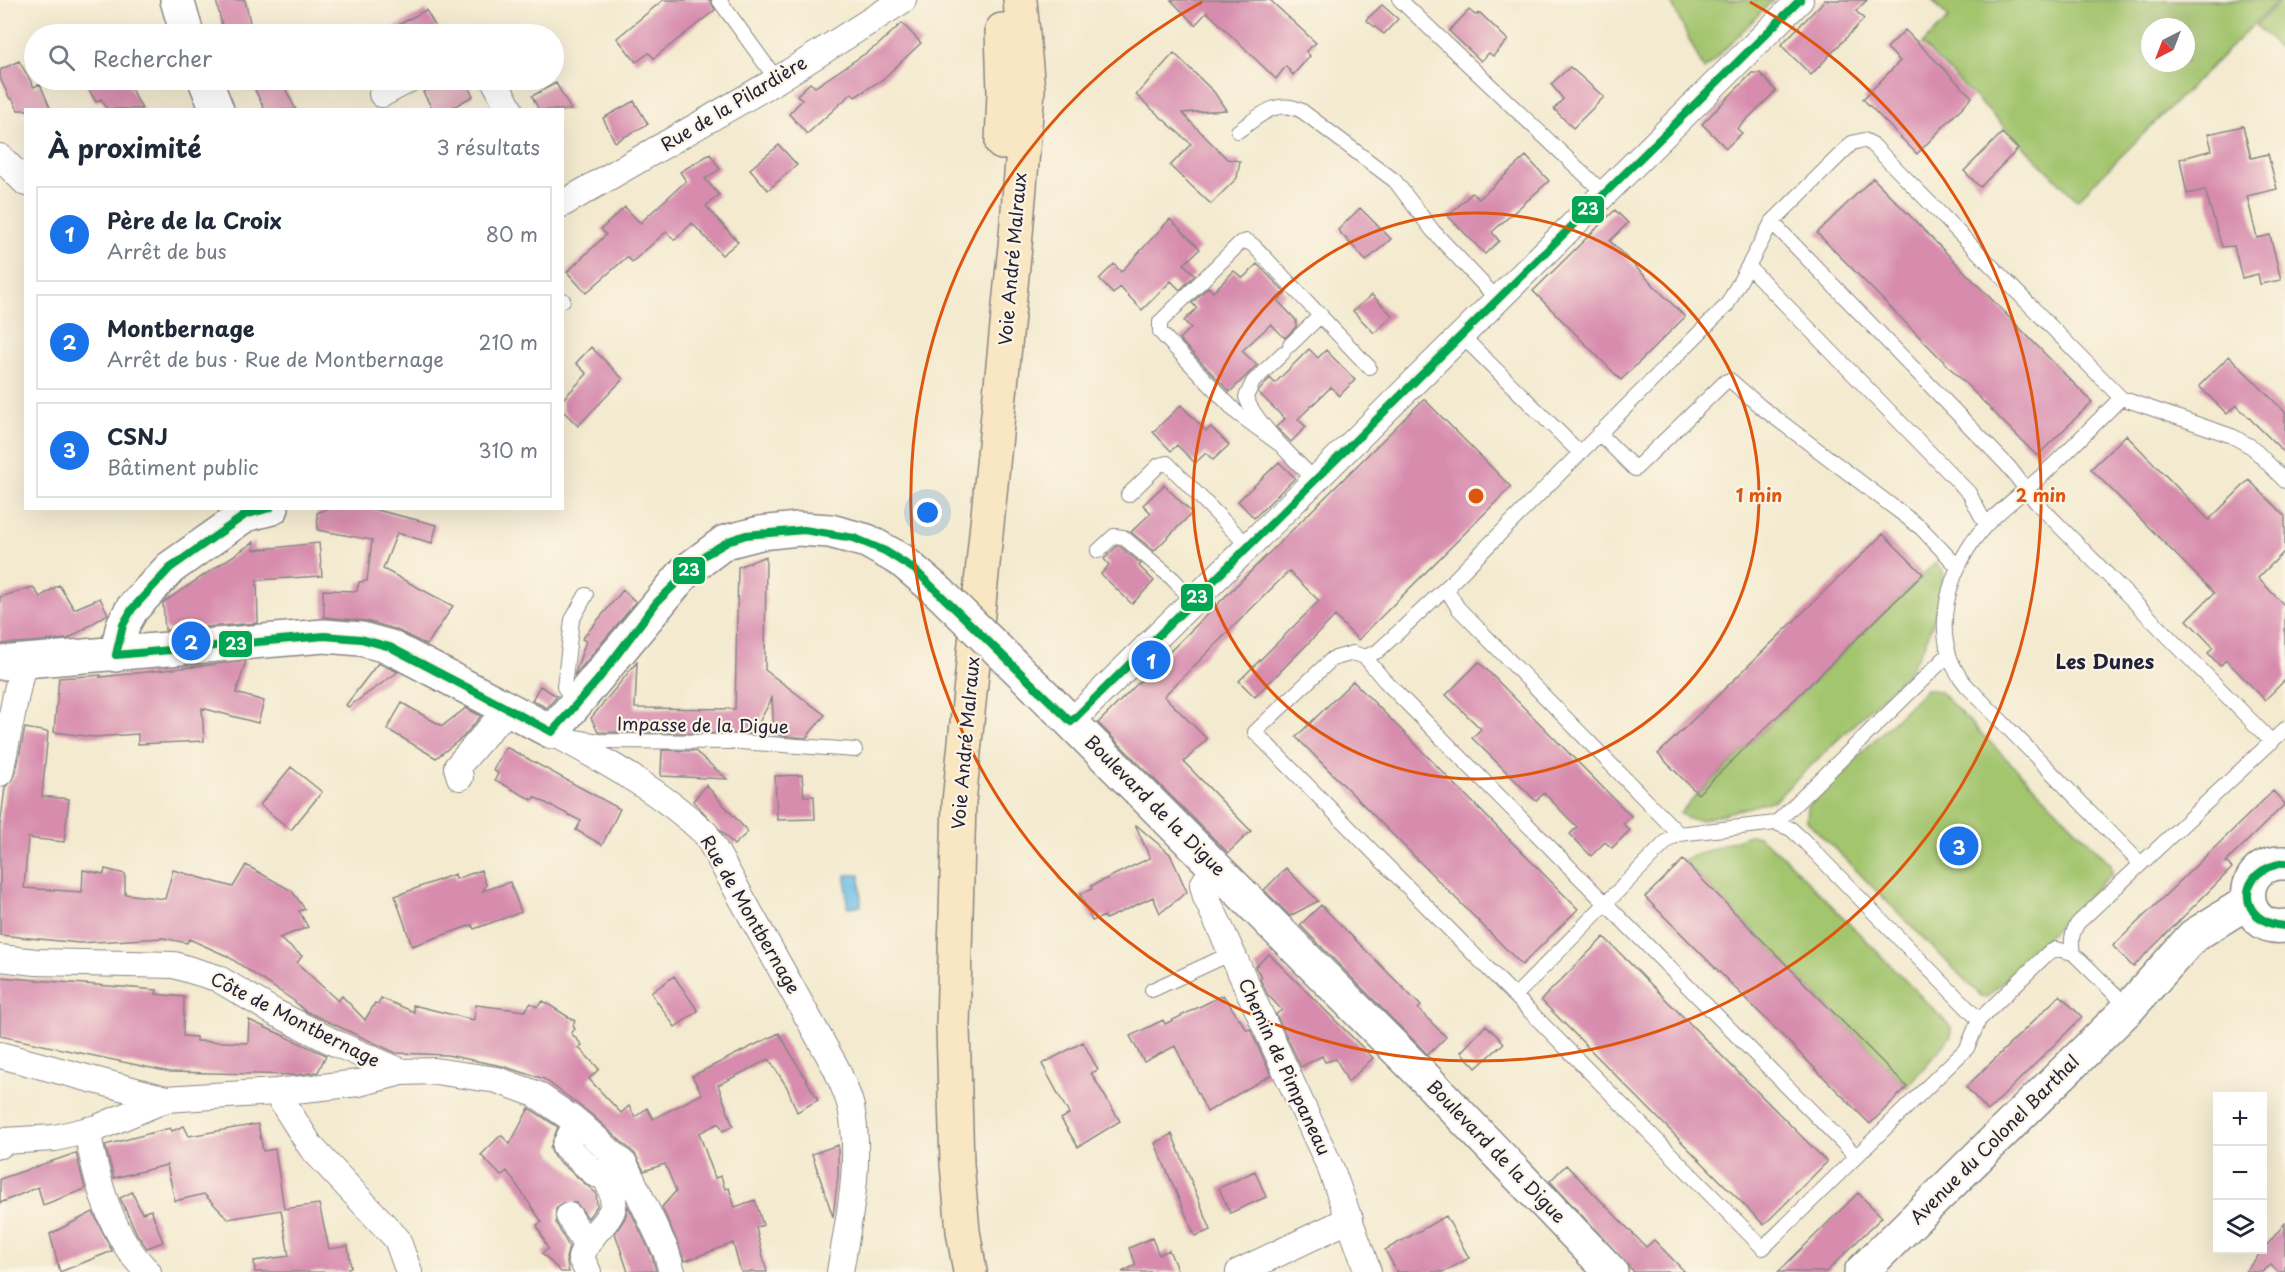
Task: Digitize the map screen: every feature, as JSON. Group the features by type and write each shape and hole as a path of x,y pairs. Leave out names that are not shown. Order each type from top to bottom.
{"main road":[{"name":"Voie André Malraux","path":"948,1272 933,1145 931,1030 934,924 941,788 1003,131 1004,47 998,0"},
{"name":"Voie André Malraux","path":"970,1272 963,1231 957,1164 953,1027 959,802 1015,246 1027,101 1020,0"}],"street":[{"path":"177,0 184,24"},
{"name":"Rue de la Pilardière","path":"564,203 777,80 903,0"},
{"path":"1071,722 1250,548 1800,0"},
{"path":"209,90 216,108"},
{"path":"382,94 389,90"},
{"path":"499,90 509,108"},
{"path":"0,157 24,181"},
{"path":"116,655 123,625 154,584 233,515 245,515 264,510"},
{"name":"Boulevard de la Digue","path":"552,732 577,705 677,581 724,542 760,532 798,529 830,531 867,541 901,560 940,592 1423,1076 1611,1272"},
{"name":"Rue de Montbernage","path":"11,662 324,636 361,639 390,647 552,732 621,771 679,808 706,834 836,1068 850,1106 855,1147 854,1185 840,1272"},
{"path":"0,773 11,662"},
{"path":"454,773 494,724 510,711"},
{"path":"2265,916 2248,891 2256,873 2281,857"},
{"name":"Chemin de Pimpaneau","path":"1215,866 1205,880 1203,890 1331,1169 1368,1272"},
{"name":"Avenue du Colonel Barthal","path":"1864,1271 2128,1008 2217,940 2265,916"},
{"name":"Côte de Montbernage","path":"0,958 36,962 174,965 217,978 274,1012 327,1039 402,1072 435,1071 497,1080 536,1094 577,1122 625,1166 666,1251 672,1272"},
{"path":"0,1055 166,1099"},
{"path":"1,1139 55,1138 87,1130 166,1099 276,1092 359,1083 402,1072"},
{"path":"276,1092 311,1147 397,1239 409,1272"},
{"path":"577,1122 565,1146 596,1174 602,1172 612,1188 614,1197 609,1215 581,1260"},
{"path":"87,1130 109,1214 130,1252 148,1272"},
{"path":"569,1216 583,1240 581,1260"},
{"path":"1239,1272 1350,1219"}],"lane":[{"path":"719,0 777,80"},
{"path":"1400,0 1605,194"},
{"path":"1238,131 1278,106 1292,106 1302,111 1395,181 1433,231 1498,300"},
{"path":"1365,657 1378,651 1450,584 1727,305 1772,222 1852,143 1864,140 1872,144 2121,398 2232,436 2252,447 2285,481"},
{"path":"1772,222 2008,466 2025,490 2272,742"},
{"path":"1316,481 1278,443 1229,405 1160,332 1158,327 1160,321 1240,243 1247,241 1369,367"},
{"path":"1748,266 1970,493 1986,525"},
{"path":"1278,443 1246,397 1253,382 1321,315"},
{"path":"1462,336 1579,452"},
{"path":"1599,433 1635,469 1725,382 1730,380 1761,407 1921,528 1958,567"},
{"path":"2121,398 1986,525 1958,567 1944,625 1948,655 1956,674 2140,863"},
{"path":"1128,495 1159,465 1167,463 1250,548"},
{"path":"1098,551 1114,536 1123,537 1173,579 1194,602"},
{"path":"1450,584 1449,593 1458,608 1679,834"},
{"path":"577,705 564,687 572,620 586,595"},
{"path":"1856,1156 1365,657 1353,653 1332,659 1255,732 1763,1248 1967,1048 1979,1020 2048,953 2056,949 2073,953 2128,1008"},
{"path":"1776,823 1948,655"},
{"path":"2073,953 2071,941 2078,923 2285,729"},
{"name":"Impasse de la Digue","path":"552,732 599,741 740,742 855,750"},
{"path":"1515,996 1668,840 1679,834 1776,823 1791,830 1803,840 1979,1020"},
{"path":"1152,990 1232,953"}],"green space":[{"path":"1670,0 1773,0 1704,70"},
{"path":"1932,0 2278,0 2077,200 1922,44 1949,18"},
{"path":"2281,0 2285,0 2285,55 2256,25"},
{"path":"1935,563 1944,573 1939,601 1926,641 1904,676 1775,800 1701,820 1688,819 1680,813 1698,794"},
{"path":"1926,689 1939,691 2111,864 2112,873 1987,997 1981,996 1807,821 1808,806"},
{"path":"1749,835 1758,836 1784,857 1951,1027 1951,1036 1907,1087 1683,860"}],"water":[{"path":"846,875 860,875 861,906 847,907"}],"building":[{"path":"216,0 245,0 250,24 222,24"},
{"path":"663,0 710,0 715,10 654,58 649,53 636,62 617,38"},
{"path":"1171,0 1270,0 1316,43 1306,51 1310,56 1293,75 1286,66 1276,79 1207,12 1195,25"},
{"path":"1825,0 1867,0 1856,11 1864,19 1811,75 1781,45"},
{"path":"1382,5 1398,19 1384,34 1366,20"},
{"path":"426,10 434,24 400,24"},
{"path":"1469,10 1475,15 1480,13 1508,40 1493,56 1489,53 1481,61 1449,31"},
{"path":"902,23 921,43 883,79 855,97 852,93 807,134 789,114 802,100 797,95 810,83 815,87 878,45"},
{"path":"1905,30 1972,97 1917,154 1863,99 1900,61 1887,48"},
{"path":"1174,53 1214,92 1226,110 1182,113 1227,159 1240,161 1237,178 1211,204 1170,166 1191,144 1136,95"},
{"path":"19,61 24,70 24,90 43,90 50,108 18,110 0,78 0,70"},
{"path":"1570,67 1604,97 1573,128 1554,109 1563,99 1551,84"},
{"path":"1752,73 1760,73 1776,91 1737,129 1742,133 1726,148 1702,124"},
{"path":"89,90 132,90 141,108 106,108 101,99 96,102"},
{"path":"255,90 286,90 295,108 264,108"},
{"path":"427,90 470,90 473,96 452,108 432,108 423,92"},
{"path":"543,90 560,90 571,110 538,108 532,96"},
{"path":"634,101 648,124 615,142 603,118"},
{"path":"2243,126 2251,158 2268,154 2277,189 2247,196 2257,238 2270,235 2281,280 2260,284 2258,274 2242,278 2234,246 2222,247 2205,190 2187,194 2180,159 2212,150 2208,134"},
{"path":"2002,133 2018,149 1980,187 1964,171"},
{"path":"779,145 797,165 768,190 750,169"},
{"path":"710,154 720,169 705,179 719,195 706,206 738,242 722,255 692,223 675,240 666,232 632,262 627,257 586,293 567,272 606,235 601,229 625,207 640,223 686,181 680,172"},
{"path":"1526,156 1549,181 1492,232 1499,241 1485,254 1448,216 1472,193 1479,199"},
{"path":"1873,178 2092,402 2037,456 1817,233"},
{"path":"1360,208 1391,239 1366,261 1338,230"},
{"path":"1615,210 1628,223 1610,241 1685,317 1621,380 1533,291"},
{"path":"1170,219 1200,249 1184,264 1195,275 1180,290 1171,281 1142,310 1120,287 1113,294 1099,279 1114,264 1121,272"},
{"path":"1257,264 1286,293 1278,301 1296,320 1296,327 1285,338 1271,324 1242,351 1257,365 1230,392 1179,339 1191,328 1184,321 1197,308 1192,303 1208,287 1213,292 1234,271 1243,278"},
{"path":"1372,295 1393,316 1374,333 1353,311"},
{"path":"591,347 623,379 578,426 564,412 564,398 587,374 576,363"},
{"path":"1309,349 1318,358 1326,350 1355,380 1339,396 1331,387 1298,419 1306,427 1291,442 1276,427 1285,419 1258,392 1270,378 1275,383"},
{"path":"2229,356 2285,412 2285,453 2236,405 2227,414 2199,386"},
{"path":"1424,399 1511,487 1358,640 1335,616 1255,697 1239,681 1319,601 1289,571 1164,696 1207,739 1184,762 1251,831 1228,853 1098,723"},
{"path":"1181,405 1206,431 1211,427 1229,445 1213,460 1206,453 1195,463 1177,445 1171,451 1153,432"},
{"path":"2126,435 2209,520 2249,480 2285,516 2285,551 2258,578 2285,606 2285,680 2265,700 2226,660 2220,666 2208,653 2213,647 2187,620 2214,593 2091,469"},
{"path":"1279,462 1295,478 1254,518 1238,501"},
{"path":"1164,485 1192,513 1154,551 1131,532 1151,513 1143,505"},
{"path":"324,510 377,510 437,525 432,543 397,533 383,569 453,606 427,645 395,629 366,621 324,617 323,590 357,591 359,582 367,581 372,540 318,530 317,513"},
{"path":"1883,534 1923,574 1698,794 1658,754"},
{"path":"254,542 254,550 319,543 322,576 257,580 258,623 165,630 163,603 165,601"},
{"path":"1118,545 1141,564 1139,566 1154,581 1132,604 1101,574 1109,565 1104,559"},
{"path":"766,556 765,670 825,715 806,738 774,735 772,698 753,734 598,732 591,718 637,662 635,708 735,709 738,567"},
{"path":"59,585 74,609 100,598 108,614 68,639 0,644 0,597 33,587 40,597"},
{"path":"623,590 636,602 574,676 586,641 582,639"},
{"path":"246,661 236,693 264,701 258,723 202,708 204,741 138,744 138,734 93,737 54,732 59,678 101,675 100,677"},
{"path":"1479,662 1631,816 1623,824 1630,830 1612,848 1605,842 1591,856 1570,834 1577,827 1544,793 1536,801 1472,738 1481,729 1446,695"},
{"path":"378,663 398,672 348,707 346,705"},
{"path":"1353,681 1578,909 1522,965 1296,737"},
{"path":"540,686 557,696 547,708 532,700"},
{"path":"402,703 442,726 466,708 481,716 463,737 436,758 387,729"},
{"path":"25,728 48,732 42,796 69,799 64,842 28,838 24,888 82,892 83,870 104,874 105,869 125,874 125,894 165,899 173,870 233,887 246,865 292,891 305,909 299,911 308,927 279,938 302,956 297,963 338,1001 342,996 365,1020 375,1003 378,1004 381,998 414,1012 413,1005 474,1020 476,1005 525,1011 531,1003 537,1007 543,1001 575,1021 573,1026 575,1029 571,1033 582,1045 579,1048 599,1069 589,1079 621,1113 629,1106 635,1117 647,1108 653,1119 702,1094 692,1076 779,1033 818,1100 797,1112 787,1087 769,1059 718,1085 733,1126 723,1131 719,1123 699,1133 715,1178 721,1176 725,1189 729,1188 735,1207 755,1200 763,1225 756,1228 767,1272 741,1272 733,1243 685,1261 662,1207 676,1191 665,1164 644,1171 635,1154 591,1114 544,1079 502,1066 447,1055 396,1053 305,1011 293,1000 227,956 189,939 187,943 163,938 79,943 0,935 0,828 5,787 15,776"},
{"path":"506,747 620,809 602,845 576,830 581,821 534,797 532,800 495,780 498,773 493,770"},
{"path":"662,750 695,751 727,779 661,776"},
{"path":"291,767 322,792 291,830 260,805"},
{"path":"802,775 804,796 814,796 815,819 777,820 775,776"},
{"path":"706,785 748,832 734,845 693,801"},
{"path":"2273,791 2285,804 2226,862 2232,868 2133,967 2113,946"},
{"path":"1135,824 1170,854 1187,892 1160,913 1153,897 1106,919 1105,916 1092,921 1080,894 1092,889 1091,886 1150,858"},
{"path":"1683,860 1907,1087 1870,1124 1645,897"},
{"path":"1286,868 1318,901 1290,916 1264,890"},
{"path":"481,870 486,885 483,891 510,882 521,912 474,929 472,925 412,946 395,896 455,874 456,879"},
{"path":"1321,905 1421,1006 1418,1009 1446,1037 1428,1055 1300,925"},
{"path":"1604,937 1827,1162 1764,1225 1541,1000"},
{"path":"1269,954 1373,1058 1348,1082 1336,1059 1325,1062 1322,1056 1301,1067 1276,1014 1282,1010 1268,995 1260,979 1262,977 1255,967"},
{"path":"674,976 698,1011 675,1027 651,993"},
{"path":"0,977 157,990 156,994 184,997 183,1036 196,1037 196,1041 248,1043 249,1020 326,1055 318,1072 297,1075 170,1072 0,1036"},
{"path":"1223,995 1247,1030 1250,1029 1271,1075 1207,1112 1175,1046 1144,1062 1130,1036 1163,1020 1165,1024"},
{"path":"2060,995 2082,1017 1988,1111 1966,1087"},
{"path":"1486,1025 1504,1043 1476,1068 1461,1052"},
{"path":"1083,1042 1098,1070 1091,1073 1120,1121 1078,1147 1061,1119 1069,1114 1042,1064"},
{"path":"529,1108 558,1127 550,1148 554,1157 596,1193 597,1206 588,1218 576,1203 562,1203 556,1209 556,1223 569,1247 566,1258 569,1272 561,1272 542,1253 548,1249 537,1225 542,1222 507,1171 501,1176 481,1155 501,1135 510,1144"},
{"path":"258,1124 263,1151 275,1149 284,1209 319,1204 329,1249 348,1246 351,1267 348,1268 348,1272 255,1272 254,1261 289,1256 281,1210 228,1219 204,1194 175,1201 167,1165 114,1178 105,1145 170,1128 172,1131 184,1126 189,1136"},
{"path":"1172,1134 1211,1230 1195,1236 1155,1143"},
{"path":"838,1145 838,1176 833,1217 812,1154"},
{"path":"76,1153 85,1189 43,1205 38,1187 0,1203 0,1179"},
{"path":"1566,1165 1646,1247 1654,1240 1685,1272 1634,1272 1550,1181"},
{"path":"1255,1171 1266,1197 1230,1213 1219,1188"},
{"path":"132,1192 142,1213 151,1210 163,1242 147,1248 137,1234 120,1198"},
{"path":"1858,1193 1882,1217 1826,1272 1778,1272"},
{"path":"628,1206 652,1256 656,1271 628,1272 615,1233 625,1218"},
{"path":"93,1212 112,1251 60,1272 50,1234"},
{"path":"1446,1216 1469,1258 1444,1272 1397,1272 1385,1250"},
{"path":"2285,1223 2285,1272 2278,1272 2271,1265 2262,1272 2245,1272 2260,1254 2267,1254 2267,1245"},
{"path":"1152,1238 1159,1255 1169,1250 1178,1272 1122,1272 1136,1265 1129,1248"}],"transit line":[{"name":"23","path":"263,510 245,515 170,568 132,609 123,625 116,655 324,636 361,639 390,647 552,732 597,681 657,602 705,555 731,540 746,535 804,530 854,538 885,551 914,569 1071,722 1800,0"},
{"name":"23","path":"2285,863 2269,867 2257,875 2250,885 2248,896 2250,906 2257,916 2269,923 2285,926"}],"place":[{"name":"Montbernage","path":"191,641"},
{"name":"Père de la Croix","path":"1151,660"},
{"name":"CSNJ","path":"1959,846"}],"district":[{"name":"Les Dunes","path":"2105,662"}]}
